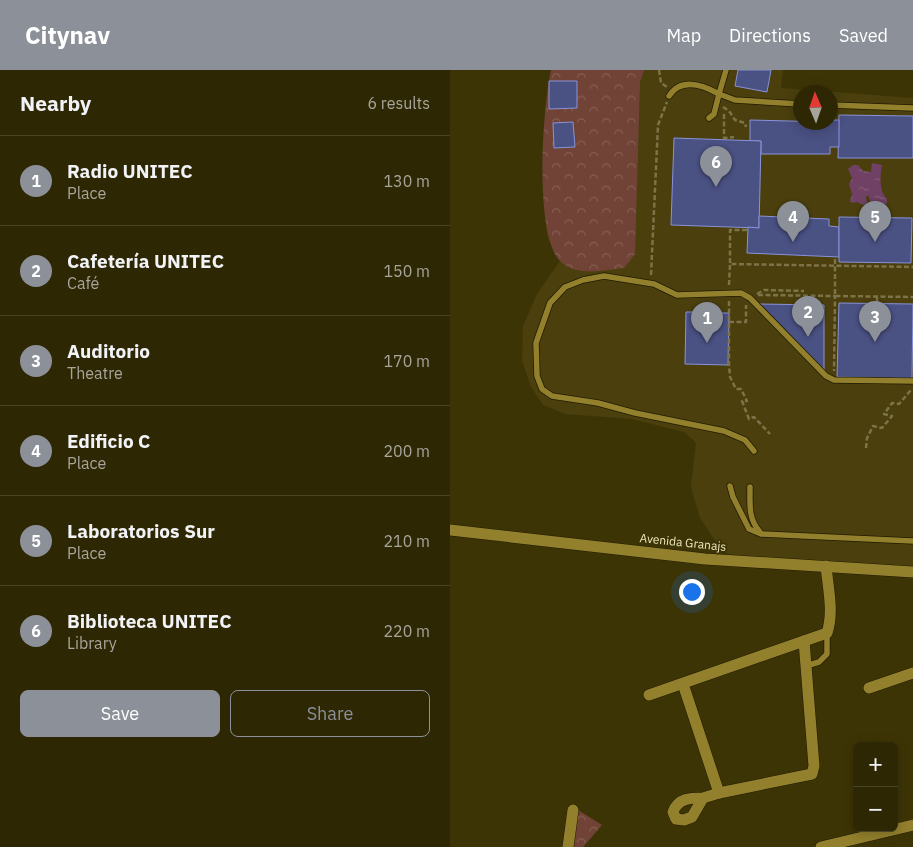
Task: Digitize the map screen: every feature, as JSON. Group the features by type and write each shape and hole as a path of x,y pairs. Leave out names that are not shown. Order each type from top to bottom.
{"street":[{"name":"Avenida Granajs","path":"450,530 705,559 913,572"},
{"path":"649,695 827,633 831,612 826,566"},
{"path":"703,798 812,774 814,766 804,641"},
{"path":"870,688 913,673"},
{"path":"684,684 719,793"},
{"path":"568,847 573,810"},
{"path":"821,847 913,826"}],"lane":[{"path":"709,118 717,105 726,70"},
{"path":"669,96 676,88 693,84 702,85 735,100 793,104"},
{"path":"838,105 913,108"},
{"path":"754,451 744,440 724,431 635,413 598,403 552,396 542,389 537,376 536,343 550,303 565,287 583,280 604,276 654,284 677,295 729,293 746,295 826,376 834,380 913,381"},
{"path":"730,486 745,523 749,529 761,534 913,541"},
{"path":"750,487 753,525 761,534"},
{"path":"806,666 819,662 827,654 827,633"}],"path":[{"path":"659,70 661,83 668,87 676,88"},
{"path":"654,284 651,266 658,125 669,96"},
{"path":"717,105 724,107 735,120 746,123 746,127"},
{"path":"724,107 724,138 734,137"},
{"path":"747,230 730,230 730,376 736,389 741,389 747,401 742,402 749,419 754,417 770,434"},
{"path":"834,380 835,259"},
{"path":"730,264 913,267"},
{"path":"804,291 764,290 756,295 913,297"},
{"path":"729,322 746,322 746,295"},
{"path":"877,297 877,304"},
{"path":"866,448 867,438 873,426 882,428 892,416 884,414 892,403 899,404 909,390 913,390"}],"shaded area":[{"path":"551,70 783,70 781,88 793,89 793,130 838,130 838,92 913,98 913,572 734,561 714,539 700,518 691,487 696,443 684,432 632,419 565,414 543,405 531,387 522,360 523,326 537,294 560,261 547,235 544,200 544,128"}],"green space":[{"path":"551,70 644,70 640,82 635,254 624,268 600,271 575,270 561,262 552,248 546,226 542,170 545,112"},
{"path":"578,810 602,825 583,847 572,847"}],"water":[{"path":"872,163 882,165 881,188 887,199 887,203 883,207 871,203 868,195 866,197 867,203 864,205 850,201 852,194 849,184 852,178 848,169 853,165 858,165 863,171 871,172"}],"building":[{"path":"738,70 771,70 767,92 735,86"},
{"path":"549,81 577,81 577,108 549,109"},
{"path":"839,115 913,116 913,158 838,158"},
{"path":"750,120 793,121 793,130 838,130 839,120 839,147 830,147 830,154 761,154 761,141 750,141"},
{"path":"573,122 575,147 554,148 553,123"},
{"path":"674,138 761,141 759,228 671,225"},
{"path":"759,216 829,219 829,226 839,227 839,257 747,253 748,227 759,228"},
{"path":"839,217 912,218 911,263 839,262"},
{"path":"839,303 913,304 912,378 837,377"},
{"path":"758,304 824,305 824,370"},
{"path":"708,305 713,307 714,313 729,313 728,365 685,364 686,312 702,312 703,307"}],"place":[{"name":"Biblioteca UNITEC","path":"716,187"},
{"name":"Edificio C","path":"793,242"},
{"name":"Laboratorios Sur","path":"875,242"},
{"name":"Cafetería UNITEC","path":"808,337"},
{"name":"Auditorio","path":"875,342"},
{"name":"Radio UNITEC","path":"707,343"}]}
